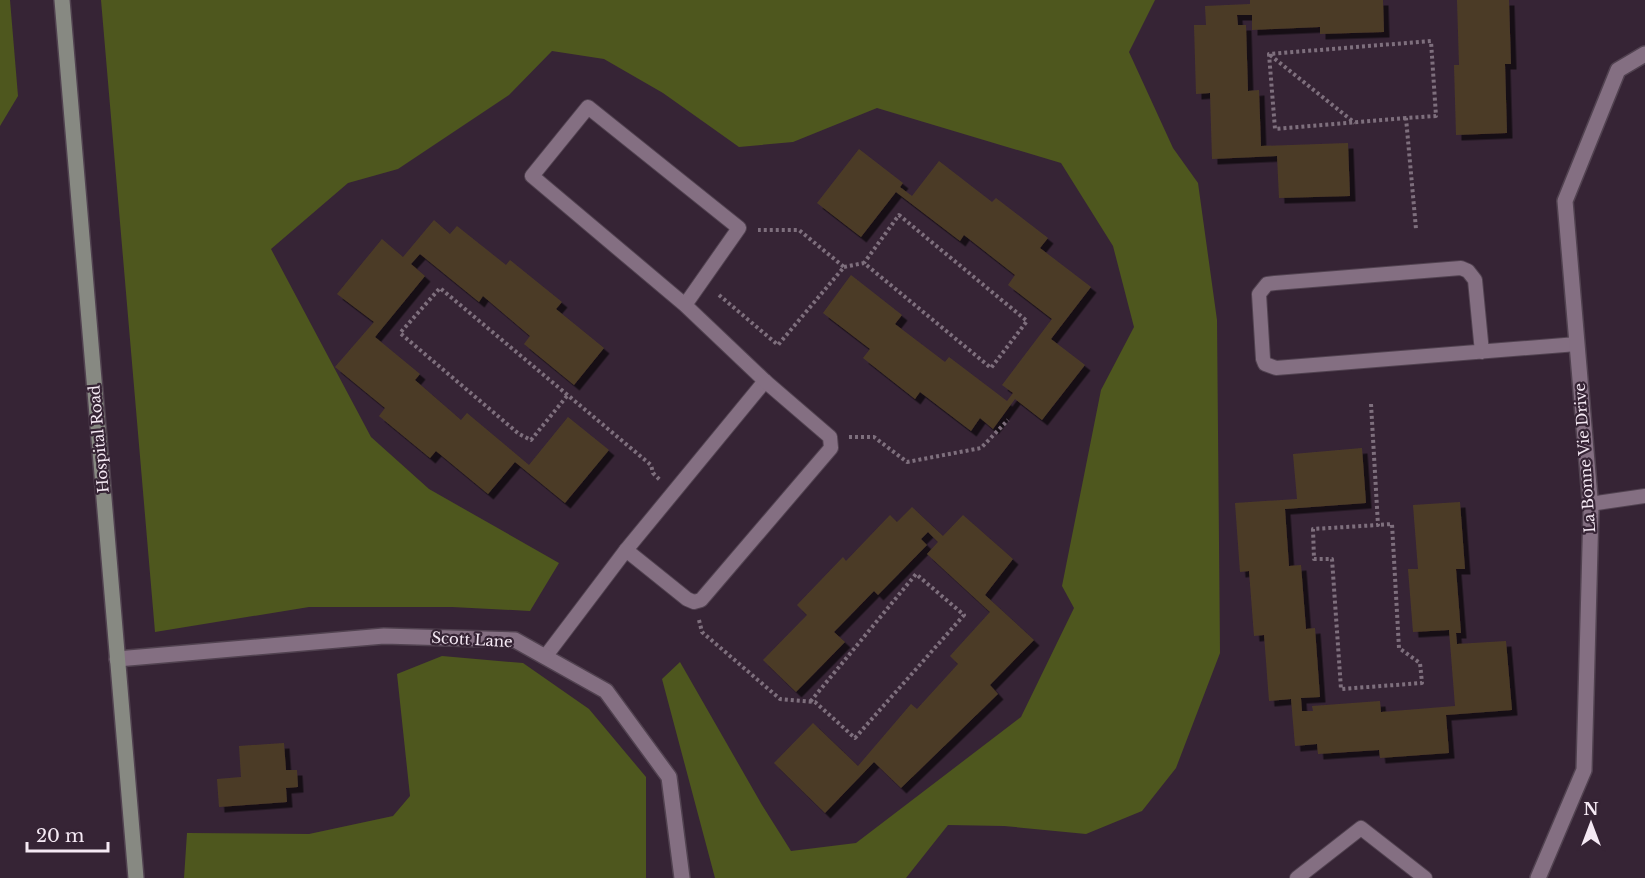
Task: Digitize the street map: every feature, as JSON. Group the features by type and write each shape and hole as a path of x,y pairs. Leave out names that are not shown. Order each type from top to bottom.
{"street":[{"name":"Hospital Road","path":"62,0 136,878"},
{"name":"La Bonne Vie Drive","path":"1538,878 1584,770 1590,504 1565,201 1618,70 1645,54"},
{"name":"Scott Lane","path":"117,659 384,636 515,640 606,691 669,777 682,878"}],"lane":[{"path":"626,550 694,602 706,595 831,448 830,436 765,381 685,305 532,176 588,107 739,228 685,305"},
{"path":"1482,352 1475,280 1468,271 1461,268 1267,284 1259,294 1263,359 1270,366 1482,352 1577,344"},
{"path":"545,657 626,550 765,381"},
{"path":"1590,504 1645,496"},
{"path":"1297,878 1362,828 1425,878"}],"path":[{"path":"1431,41 1436,116 1275,129 1269,54 1431,41"},
{"path":"1269,54 1355,123"},
{"path":"1406,118 1416,229"},
{"path":"719,295 778,345 844,267 864,262 899,215 1027,321 991,368 864,262"},
{"path":"739,228 771,232 799,230 844,267"},
{"path":"567,396 531,440 519,434 400,333 440,288 651,465 653,473 674,493"},
{"path":"1371,404 1378,525"},
{"path":"830,436 874,436 907,462 981,448 1008,420"},
{"path":"1392,524 1399,648 1420,663 1422,683 1341,689 1332,559 1314,559 1313,529 1378,525 1392,524"},
{"path":"694,602 702,632 780,699 810,702 815,702 855,738 964,615 916,573 810,702"}],"green space":[{"path":"0,0 10,0 18,96 0,126"},
{"path":"101,0 1155,0 1129,52 1173,148 1198,183 1217,320 1220,653 1176,768 1142,811 1086,834 1004,826 948,825 906,878 715,878 662,679 680,662 791,851 856,843 1021,717 1074,608 1062,586 1101,390 1134,327 1113,246 1061,163 877,108 793,142 739,147 663,93 604,59 552,51 509,95 398,169 348,183 271,249 371,437 429,489 559,563 530,611 452,607 309,607 155,632"},
{"path":"442,656 523,663 589,709 646,777 646,878 184,878 187,833 309,834 393,816 410,796 397,674"}],"building":[{"path":"1250,0 1383,0 1384,32 1320,34 1320,27 1252,30 1252,15 1237,15 1238,25 1246,25 1248,91 1259,90 1261,146 1348,143 1350,196 1279,198 1277,156 1212,159 1210,93 1196,94 1194,25 1206,25 1205,6 1250,4"},
{"path":"1457,0 1509,0 1511,64 1505,64 1507,133 1456,135 1454,65 1459,65"},
{"path":"859,149 903,183 900,187 912,196 939,161 992,202 996,198 1048,238 1040,248 1091,287 1051,339 1085,365 1042,420 1015,399 993,429 980,418 971,431 920,392 915,399 863,358 870,349 823,313 851,275 902,315 895,324 945,362 949,357 1007,401 1013,393 1002,385 1052,319 1008,285 1015,275 964,235 960,241 896,192 861,237 817,203"},
{"path":"434,220 450,234 457,226 506,265 510,260 562,302 556,309 604,348 574,385 524,344 530,336 483,296 479,302 420,254 411,264 425,276 375,337 420,374 415,380 461,420 467,413 529,465 568,417 609,450 565,503 515,462 488,494 436,451 430,458 379,416 385,408 335,367 374,322 337,294 382,239 403,257"},
{"path":"1362,448 1366,503 1285,509 1289,566 1301,565 1306,629 1315,628 1320,697 1301,698 1302,711 1313,711 1312,706 1380,701 1381,712 1455,706 1449,630 1413,632 1408,569 1418,569 1413,505 1460,502 1465,569 1456,569 1461,633 1456,633 1457,644 1506,641 1512,710 1446,715 1449,753 1380,758 1379,750 1318,754 1317,744 1295,746 1291,699 1269,701 1264,635 1254,636 1249,571 1240,572 1235,503 1297,499 1293,454"},
{"path":"912,507 943,536 963,515 1013,559 985,595 1034,640 990,685 998,694 901,788 874,762 825,813 774,763 813,723 858,766 911,704 917,709 958,664 950,656 990,612 927,554 938,542 928,532 921,539 927,545 878,595 874,591 834,632 845,642 796,692 763,660 807,615 797,605 843,557 846,561 890,515 897,522"},
{"path":"284,743 286,770 297,770 298,787 286,788 287,802 219,807 217,779 241,777 239,746"}]}
